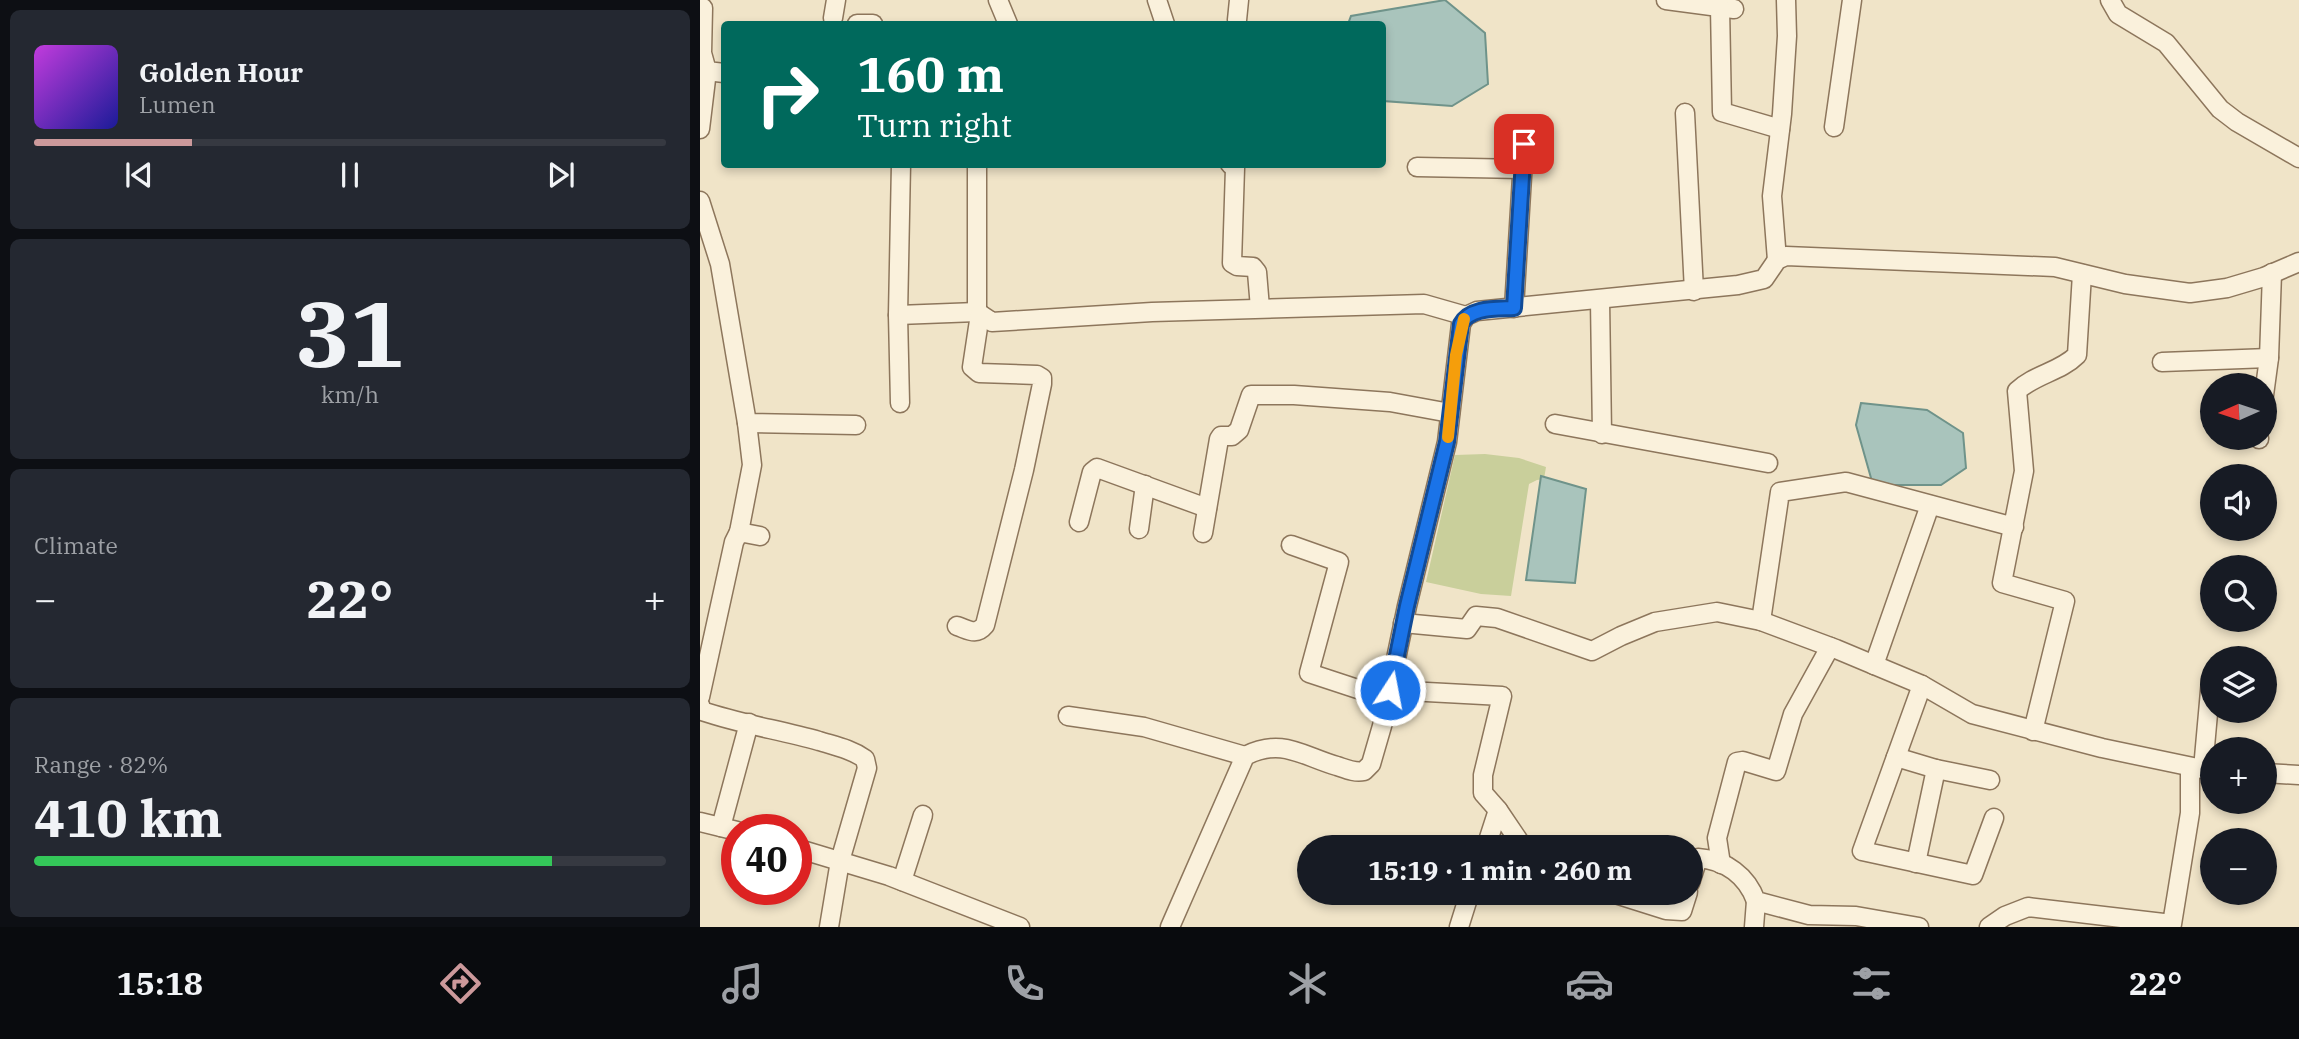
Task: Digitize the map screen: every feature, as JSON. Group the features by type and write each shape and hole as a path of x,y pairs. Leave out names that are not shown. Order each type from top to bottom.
{"street":[{"path":"833,18 836,0"},
{"path":"998,0 1007,21"},
{"path":"1157,0 1164,21"},
{"path":"1237,20 1239,0"},
{"path":"1666,0 1727,8 1722,112 1780,129"},
{"path":"1777,260 1772,196 1787,36 1786,0"},
{"path":"1834,127 1852,0"},
{"path":"2110,0 2118,14 2166,43 2220,109 2299,158"},
{"path":"700,8 703,8 702,52 716,72 700,129"},
{"path":"1685,113 1694,291"},
{"path":"1514,308 1524,144"},
{"path":"1417,167 1523,169"},
{"path":"900,403 898,315 901,168"},
{"path":"957,626 975,632 985,625 1024,470 1042,384 1042,378 1037,374 979,373 972,367 979,313 977,168"},
{"path":"1235,168 1232,264 1253,267 1257,272 1260,308"},
{"path":"700,201 720,264 752,465 740,533 734,542 700,697"},
{"path":"898,315 979,313 992,322 1260,308 1356,308 1424,304 1465,316 1477,311 1738,285 1764,279 1777,260 1804,256 2055,267 2125,284 2190,293 2227,288 2299,261"},
{"path":"2267,373 2272,273"},
{"path":"2033,731 2065,601 2002,583 2024,471 2017,391 2027,382 2069,363 2077,355 2082,274"},
{"path":"1600,300 1602,433"},
{"path":"1068,716 1144,727 1245,755 1275,746 1289,748 1352,771 1364,771 1371,764 1447,442 1456,355 1465,316"},
{"path":"2162,362 2269,358"},
{"path":"1203,533 1219,439 1236,434 1239,430 1251,395 1377,401 1450,413"},
{"path":"747,423 856,425"},
{"path":"1555,424 1768,463"},
{"path":"1079,522 1092,472 1097,468 1208,508"},
{"path":"1761,621 1780,492 1846,482 2014,527"},
{"path":"1139,530 1145,485"},
{"path":"1874,665 1930,505"},
{"path":"740,533 760,536"},
{"path":"1290,545 1339,562 1309,673 1389,695 1502,696 1483,775 1483,793 1515,835"},
{"path":"1403,623 1467,629 1476,616 1497,618 1592,651 1655,622 1717,612 1761,621 1830,647 1922,685 1972,714 2033,731 2200,769"},
{"path":"1721,864 1717,838 1737,762 1743,761 1776,771 1793,714 1830,647"},
{"path":"1922,685 1862,851 1973,875 1994,818"},
{"path":"700,705 702,711 789,732 853,751 865,759 867,768 840,861 829,927"},
{"path":"732,814 749,723"},
{"path":"1170,927 1245,755"},
{"path":"1896,757 1936,769 1990,780"},
{"path":"1916,863 1936,769"},
{"path":"1989,927 2005,916 2028,907 2176,926 2190,813 2200,773"},
{"path":"2277,774 2299,775"},
{"path":"1490,835 1498,810"},
{"path":"902,881 923,815"},
{"path":"700,822 721,827"},
{"path":"812,853 902,881 1020,927"},
{"path":"1703,859 1711,859 1741,874 1756,901 1754,927"},
{"path":"1756,901 1810,915 1856,916 1919,927"},
{"path":"1459,927 1466,905"},
{"path":"1650,905 1682,911 1684,905"}],"green space":[{"path":"1485,454 1519,458 1546,467 1544,479 1529,484 1511,596 1481,594 1426,582 1455,455"}],"water":[{"path":"1445,0 1485,33 1488,84 1452,106 1386,101 1386,21 1349,21 1351,16"},
{"path":"1861,403 1927,410 1963,433 1966,468 1941,485 1873,485 1856,425"},
{"path":"1541,476 1586,489 1575,583 1526,580"}],"slow traffic":[{"path":"1448,437 1456,355 1464,319"}],"route":[{"path":"1390,690 1407,606 1447,442 1461,324 1465,316 1477,311 1514,308 1524,144"}]}
